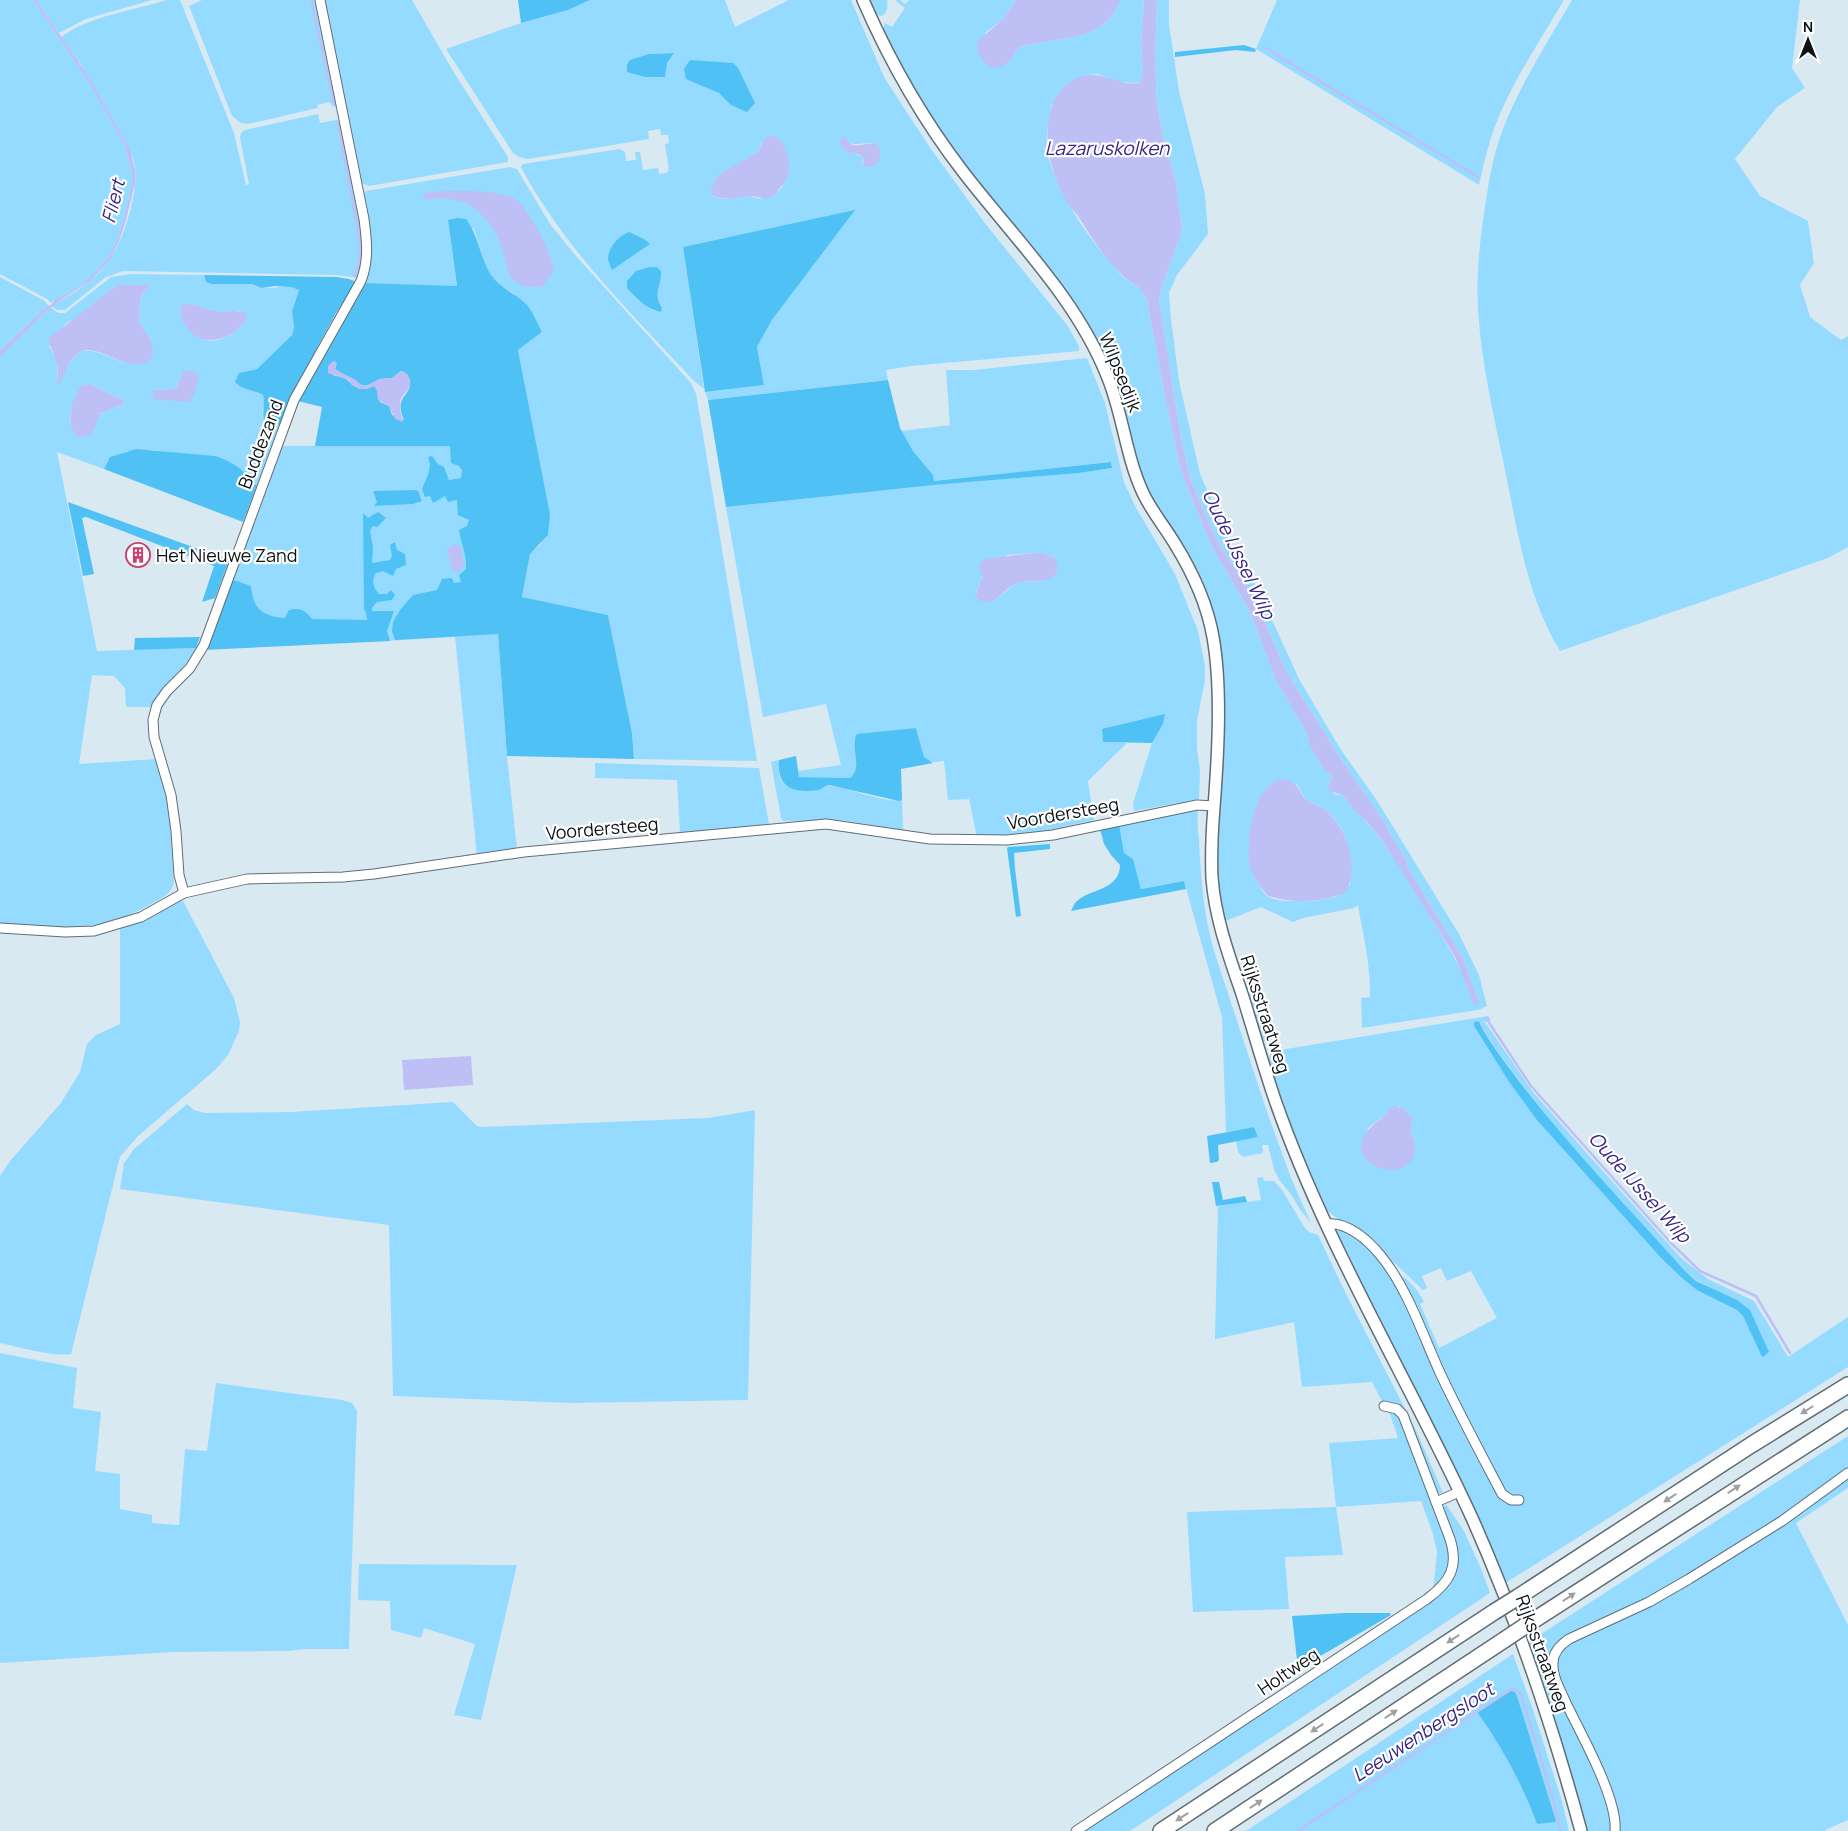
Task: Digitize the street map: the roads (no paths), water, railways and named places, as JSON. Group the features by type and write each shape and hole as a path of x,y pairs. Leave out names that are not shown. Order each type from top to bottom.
{"highway":[{"path":"1161,1831 1518,1596 1751,1445 1848,1385"},
{"path":"1215,1831 1528,1624 1848,1418"}],"main road":[{"name":"Wilpsedijk","path":"863,0 896,68 932,128 968,178 1068,302 1092,342 1108,377 1133,464 1144,494 1152,511 1192,572 1209,621 1218,671 1214,806"},
{"name":"Rijksstraatweg","path":"1214,806 1212,860 1214,899 1218,919 1275,1100 1327,1224 1375,1326 1432,1434 1494,1572 1531,1667 1561,1760 1581,1831"}],"street":[{"name":"Buddezand","path":"184,893 179,875 176,831 170,795 154,737 153,720 157,705 167,691 199,656 294,400 361,282 367,261 364,219 320,0"},
{"name":"Voordersteeg","path":"0,928 65,932 94,931 141,916 184,893 247,879 366,875 524,852 826,824 940,839 1034,838 1196,805 1214,806"},
{"path":"1327,1224 1340,1225 1360,1236 1374,1248 1388,1265 1502,1494 1511,1500 1519,1500"},
{"path":"1384,1406 1397,1409 1403,1415 1436,1502 1459,1492"},
{"path":"1615,1831 1616,1818 1610,1797 1561,1691 1554,1671 1553,1658 1559,1647 1569,1639 1649,1602 1689,1579 1782,1521 1848,1472"},
{"name":"Holtweg","path":"1076,1831 1438,1591 1450,1576 1454,1554 1436,1502"}],"water":[{"path":"33,0 36,0 87,74 130,150 135,170 135,183 126,220 110,260 90,281 55,304 54,301 80,286 108,258 124,219 132,183 132,170 124,144 85,76"},
{"path":"1016,0 1121,0 1113,14 1098,28 1088,33 1065,39 1020,47 1009,62 993,67 981,58 978,41 1003,19"},
{"name":"Lazaruskolken","path":"1144,0 1157,0 1155,60 1157,104 1162,132 1176,182 1182,231 1161,289 1159,300 1183,449 1191,480 1217,540 1256,602 1286,671 1337,753 1382,819 1407,862 1408,868 1464,960 1479,1004 1474,1005 1456,959 1382,840 1353,809 1343,795 1330,791 1328,786 1332,777 1324,769 1309,745 1307,734 1276,680 1249,610 1212,547 1185,482 1166,402 1147,300 1141,290 1125,278 1103,253 1068,204 1054,172 1048,139 1049,116 1053,104 1062,89 1077,78 1094,75 1132,84 1140,83 1143,70 1141,48"},
{"path":"770,136 781,140 787,153 789,164 786,179 777,193 767,198 750,196 724,198 712,195 711,188 717,177 758,152 765,138"},
{"path":"844,136 853,145 876,144 880,152 879,161 872,167 864,167 863,157 846,151 841,146 840,140"},
{"path":"445,191 502,194 518,201 528,213 542,237 553,264 554,270 542,287 525,286 513,280 497,235 477,210 458,201 442,199 425,200 422,197 426,193"},
{"path":"151,285 142,294 139,321 152,343 153,356 145,363 137,364 127,363 88,350 80,352 70,362 59,385 57,364 49,338 116,286"},
{"path":"191,304 218,312 246,312 247,316 235,332 223,338 202,339 189,330 181,315 182,305"},
{"path":"48,305 50,307 0,357 0,351"},
{"path":"335,361 337,364 335,369 356,380 361,385 366,386 379,379 392,378 401,371 405,372 409,378 410,386 401,398 400,403 403,422 395,419 389,406 378,400 377,391 374,386 359,389 352,385 349,380 328,373 328,366"},
{"path":"183,371 192,371 199,375 195,392 189,402 153,399 153,390 177,387"},
{"path":"90,384 123,400 123,406 114,407 101,413 91,434 77,437 71,425 72,405 81,386"},
{"path":"456,544 461,547 464,565 459,572 453,570 447,553 448,549"},
{"path":"1044,553 1055,558 1058,567 1054,576 1046,580 1015,584 992,602 983,602 975,597 982,577 979,567 984,559"},
{"path":"1284,779 1296,785 1308,801 1327,811 1342,830 1350,851 1352,872 1346,892 1317,900 1297,901 1278,899 1268,896 1255,878 1250,866 1249,855 1250,828 1254,814 1258,801 1265,790 1273,782"},
{"path":"471,1056 473,1085 404,1090 402,1060"},
{"path":"1395,1106 1403,1108 1411,1116 1411,1131 1415,1149 1410,1162 1400,1168 1387,1169 1375,1166 1365,1158 1361,1147 1366,1134"}],"waterway":[{"path":"311,0 334,103"},
{"path":"1265,48 1478,177"},
{"path":"338,123 360,240 360,258 355,276"},
{"name":"Fliert","path":"48,309 57,301"},
{"name":"Oude IJssel Wilp","path":"1486,1018 1531,1086 1670,1242 1700,1271 1756,1296 1790,1353"},
{"name":"Leeuwenbergsloot","path":"1298,1831 1510,1690 1515,1689 1521,1694 1555,1806 1560,1830"}],"place":[{"name":"Het Nieuwe Zand","path":"138,555"}]}
